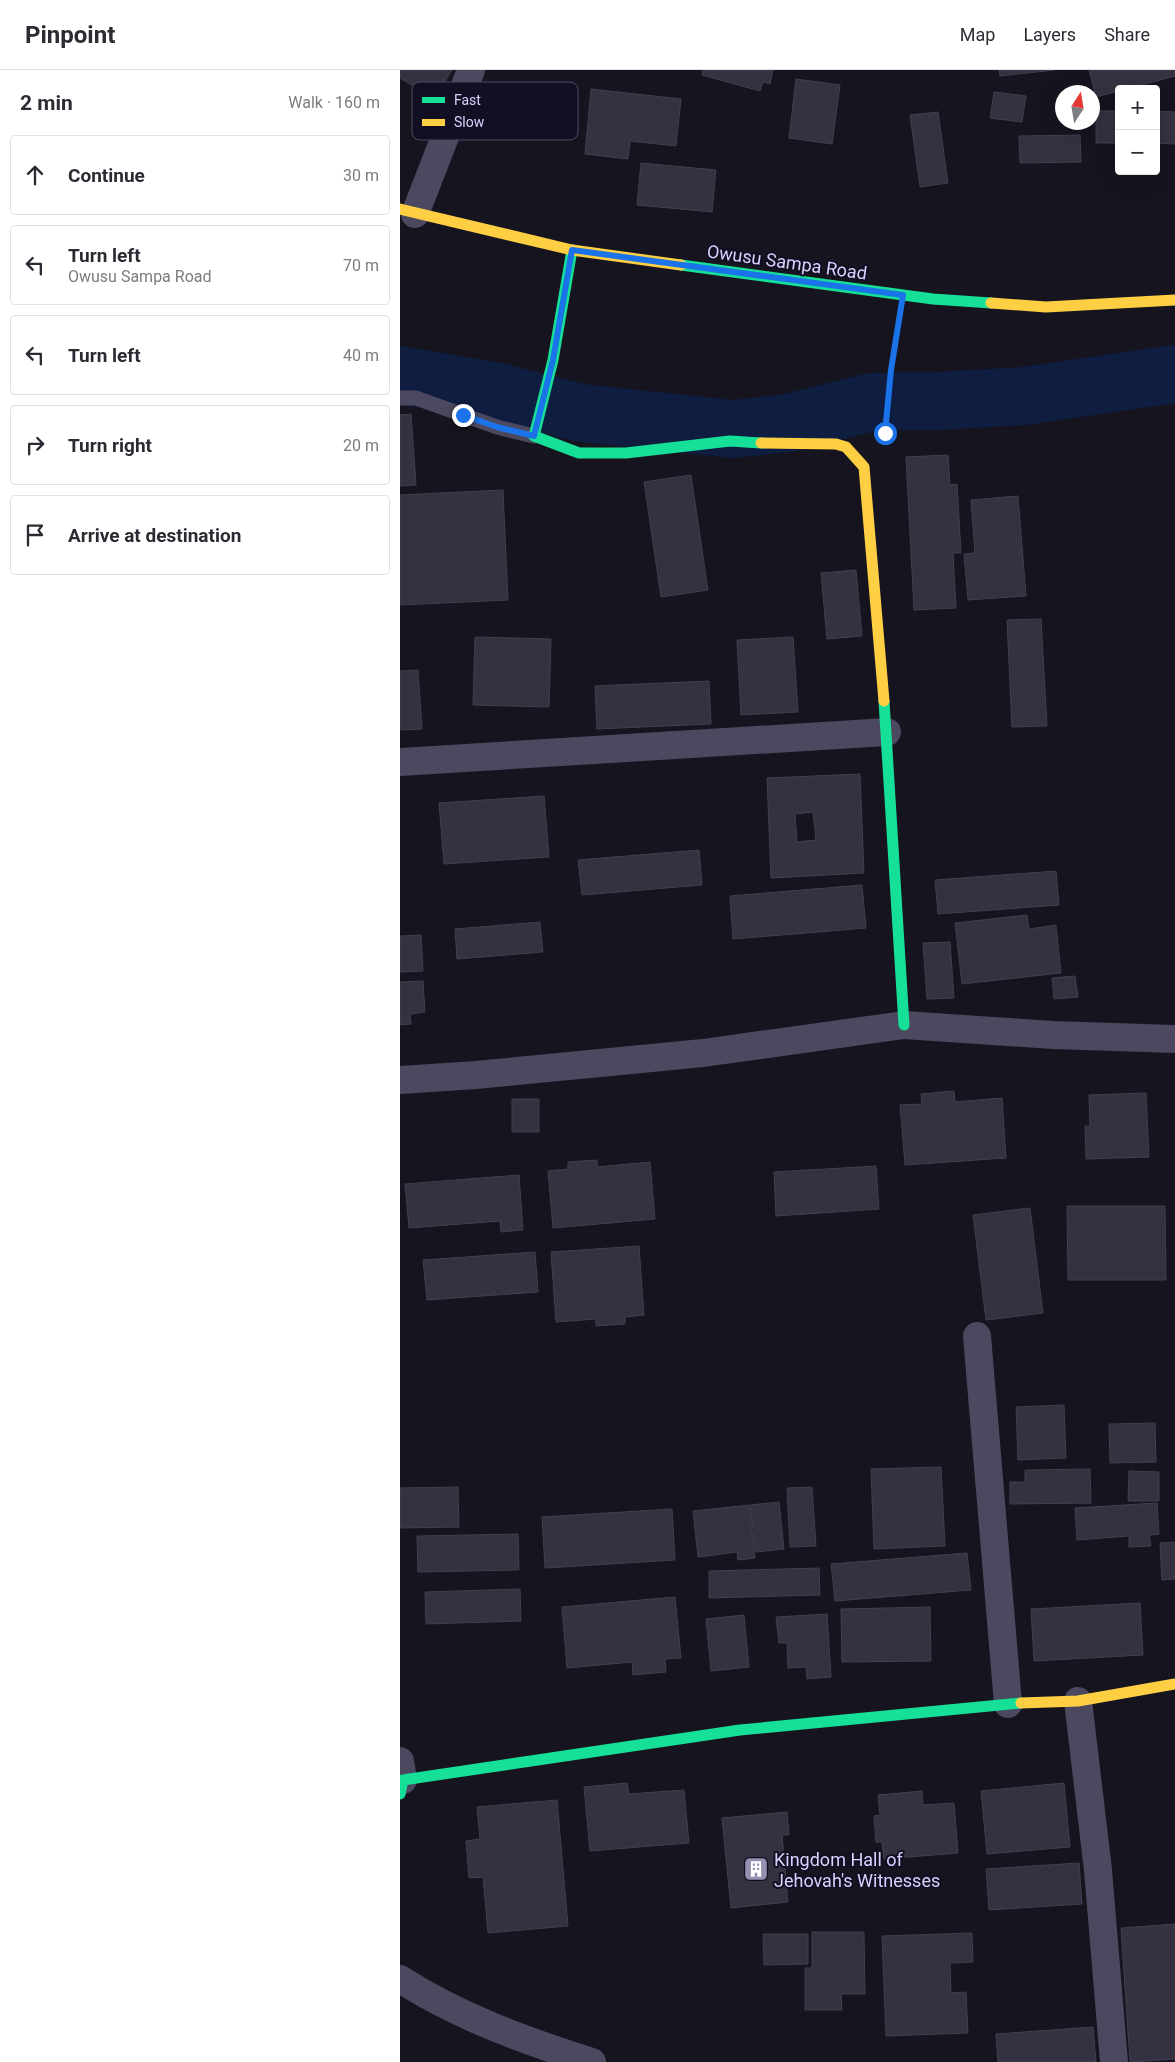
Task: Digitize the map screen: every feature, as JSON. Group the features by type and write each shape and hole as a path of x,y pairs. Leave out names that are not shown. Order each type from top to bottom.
{"street":[{"path":"466,82 471,70"},
{"path":"407,212 439,140"},
{"name":"Owusu Sampa Road","path":"407,212 572,250 933,299 1046,307 1175,300"},
{"path":"572,250 553,360 536,430 579,453 626,453 730,441 836,444 846,447 864,466 887,732 904,1024"},
{"path":"400,762 887,732"},
{"path":"400,1080 476,1075 703,1053 904,1024 995,1032 1175,1039"},
{"path":"977,1336 1008,1704"},
{"path":"401,1778 740,1730 1008,1704 1078,1701 1175,1684"},
{"path":"1078,1701 1098,1870 1114,2062"},
{"path":"400,1979 422,1994 524,2041 592,2062"}],"lane":[{"path":"400,398 416,398 497,427 536,430"}],"path":[{"path":"885,433 891,370 903,295"}],"building":[{"path":"400,70 452,70 445,82 412,82 412,85 400,78"},
{"path":"703,70 773,70 770,84 763,82 760,91 702,75"},
{"path":"999,70 1054,70 1000,76"},
{"path":"1089,70 1175,70 1175,76 1142,85 1115,85 1115,92 1100,96 1100,85 1093,85"},
{"path":"796,79 840,85 832,144 789,138"},
{"path":"591,89 681,99 676,146 630,141 628,159 585,154"},
{"path":"994,92 1026,96 1022,122 990,118"},
{"path":"1100,111 1115,111 1115,143 1096,143 1096,130 1100,130"},
{"path":"1160,111 1175,112 1175,144 1160,143"},
{"path":"938,112 948,183 920,187 910,115"},
{"path":"1080,135 1081,162 1020,163 1019,136"},
{"path":"641,163 716,170 712,212 637,205"},
{"path":"411,414 416,485 400,486 400,415"},
{"path":"948,455 950,485 957,484 961,553 953,553 956,608 914,610 906,457"},
{"path":"691,475 708,590 661,597 644,482"},
{"path":"503,490 508,600 400,605 400,495"},
{"path":"1018,496 1026,596 968,600 964,554 975,553 971,500"},
{"path":"856,570 862,636 827,639 821,573"},
{"path":"1041,619 1047,726 1012,727 1007,620"},
{"path":"475,637 551,639 549,707 473,705"},
{"path":"793,637 798,712 741,715 737,640"},
{"path":"418,670 422,729 400,730 400,671"},
{"path":"709,681 711,724 597,729 595,686"},
{"path":"860,774 864,873 771,878 767,778","holes":["813,812 816,840 797,842 795,814"]},
{"path":"544,796 549,857 444,864 439,803"},
{"path":"699,850 702,885 582,895 578,860"},
{"path":"1056,871 1059,905 938,914 935,880"},
{"path":"862,885 866,928 733,939 730,896"},
{"path":"1027,915 1029,929 1056,925 1061,973 962,984 955,923"},
{"path":"540,922 543,952 457,959 455,929"},
{"path":"421,935 423,971 400,972 400,936"},
{"path":"950,942 954,998 927,999 923,943"},
{"path":"1075,976 1078,997 1054,999 1052,978"},
{"path":"423,981 425,1012 410,1014 411,1024 400,1025 400,982"},
{"path":"954,1091 955,1102 1002,1098 1006,1158 905,1165 900,1105 922,1104 921,1094"},
{"path":"1146,1093 1149,1157 1086,1159 1085,1126 1090,1126 1089,1095"},
{"path":"512,1099 539,1099 539,1132 512,1132"},
{"path":"597,1160 597,1167 650,1162 655,1219 553,1228 548,1171 568,1169 568,1162"},
{"path":"876,1166 879,1209 776,1216 774,1172"},
{"path":"519,1175 523,1230 501,1232 500,1221 409,1228 405,1184"},
{"path":"1067,1206 1165,1206 1166,1280 1068,1280"},
{"path":"1030,1208 1043,1313 986,1320 973,1215"},
{"path":"639,1246 644,1315 625,1317 625,1324 596,1326 596,1319 556,1322 551,1252"},
{"path":"535,1252 538,1292 427,1300 423,1260"},
{"path":"1064,1405 1066,1458 1018,1460 1016,1407"},
{"path":"1155,1423 1156,1462 1110,1463 1109,1424"},
{"path":"941,1467 945,1546 874,1549 871,1469"},
{"path":"1090,1469 1091,1503 1010,1504 1010,1482 1025,1482 1025,1470"},
{"path":"1129,1471 1159,1472 1159,1501 1128,1501"},
{"path":"458,1487 459,1527 400,1528 400,1488"},
{"path":"812,1487 816,1546 790,1547 787,1488"},
{"path":"779,1502 784,1549 756,1552 750,1505"},
{"path":"1157,1503 1159,1534 1149,1535 1151,1546 1129,1547 1129,1536 1077,1540 1075,1508"},
{"path":"749,1505 755,1558 738,1560 737,1552 698,1557 693,1511"},
{"path":"672,1509 675,1560 545,1568 542,1517"},
{"path":"518,1534 519,1570 418,1572 417,1536"},
{"path":"1175,1542 1175,1579 1162,1580 1160,1543"},
{"path":"967,1553 971,1590 835,1601 831,1564"},
{"path":"819,1568 820,1595 709,1598 709,1571"},
{"path":"520,1589 521,1621 426,1624 425,1592"},
{"path":"675,1597 681,1658 665,1659 666,1672 633,1675 632,1662 567,1668 562,1607"},
{"path":"1140,1603 1143,1655 1034,1661 1031,1609"},
{"path":"930,1607 931,1661 842,1662 841,1609"},
{"path":"827,1614 831,1677 807,1679 806,1667 788,1668 787,1643 779,1643 776,1617"},
{"path":"744,1615 749,1667 711,1671 706,1619"},
{"path":"627,1783 629,1794 684,1790 689,1843 590,1851 584,1787"},
{"path":"1064,1783 1070,1847 987,1854 981,1791"},
{"path":"922,1791 923,1805 954,1803 958,1853 884,1859 882,1842 876,1842 874,1816 880,1815 878,1795"},
{"path":"557,1800 568,1926 488,1933 483,1877 469,1878 466,1841 480,1839 477,1807"},
{"name":"Kingdom Hall of Jehovah's Witnesses","path":"787,1812 789,1835 782,1835 788,1902 731,1908 722,1818"},
{"path":"1079,1863 1082,1904 989,1910 986,1869"},
{"path":"1175,1924 1175,2059 1130,2062 1121,1928"},
{"path":"812,1932 864,1932 865,1994 841,1994 842,2010 805,2010 805,1968 812,1968"},
{"path":"972,1933 973,1962 950,1963 951,1993 966,1992 968,2033 886,2036 882,1936"},
{"path":"763,1934 808,1934 808,1964 764,1965"},
{"path":"1093,2027 1096,2062 998,2062 996,2034"}],"waterway":[{"path":"400,375 494,391 581,413 733,429 788,423 872,402 937,401 1024,396 1175,374"}],"traffic: fast":[{"path":"572,250 553,360 534,436 579,453 626,453 730,441 761,443"},
{"path":"681,265 933,299 991,303"},
{"path":"884,701 904,1025"},
{"path":"400,1794 403,1780 740,1730 1021,1703"}],"traffic: slow":[{"path":"400,209 572,250 681,265"},
{"path":"991,303 1046,307 1175,300"},
{"path":"761,443 836,444 846,447 864,467 884,701"},
{"path":"1021,1703 1078,1701 1175,1684"}],"place":[{"name":"Kingdom Hall of Jehovah's Witnesses","path":"756,1869"}],"route":[{"path":"463,415 497,427 534,436 553,360 572,250 903,295 891,370 885,433"}]}
